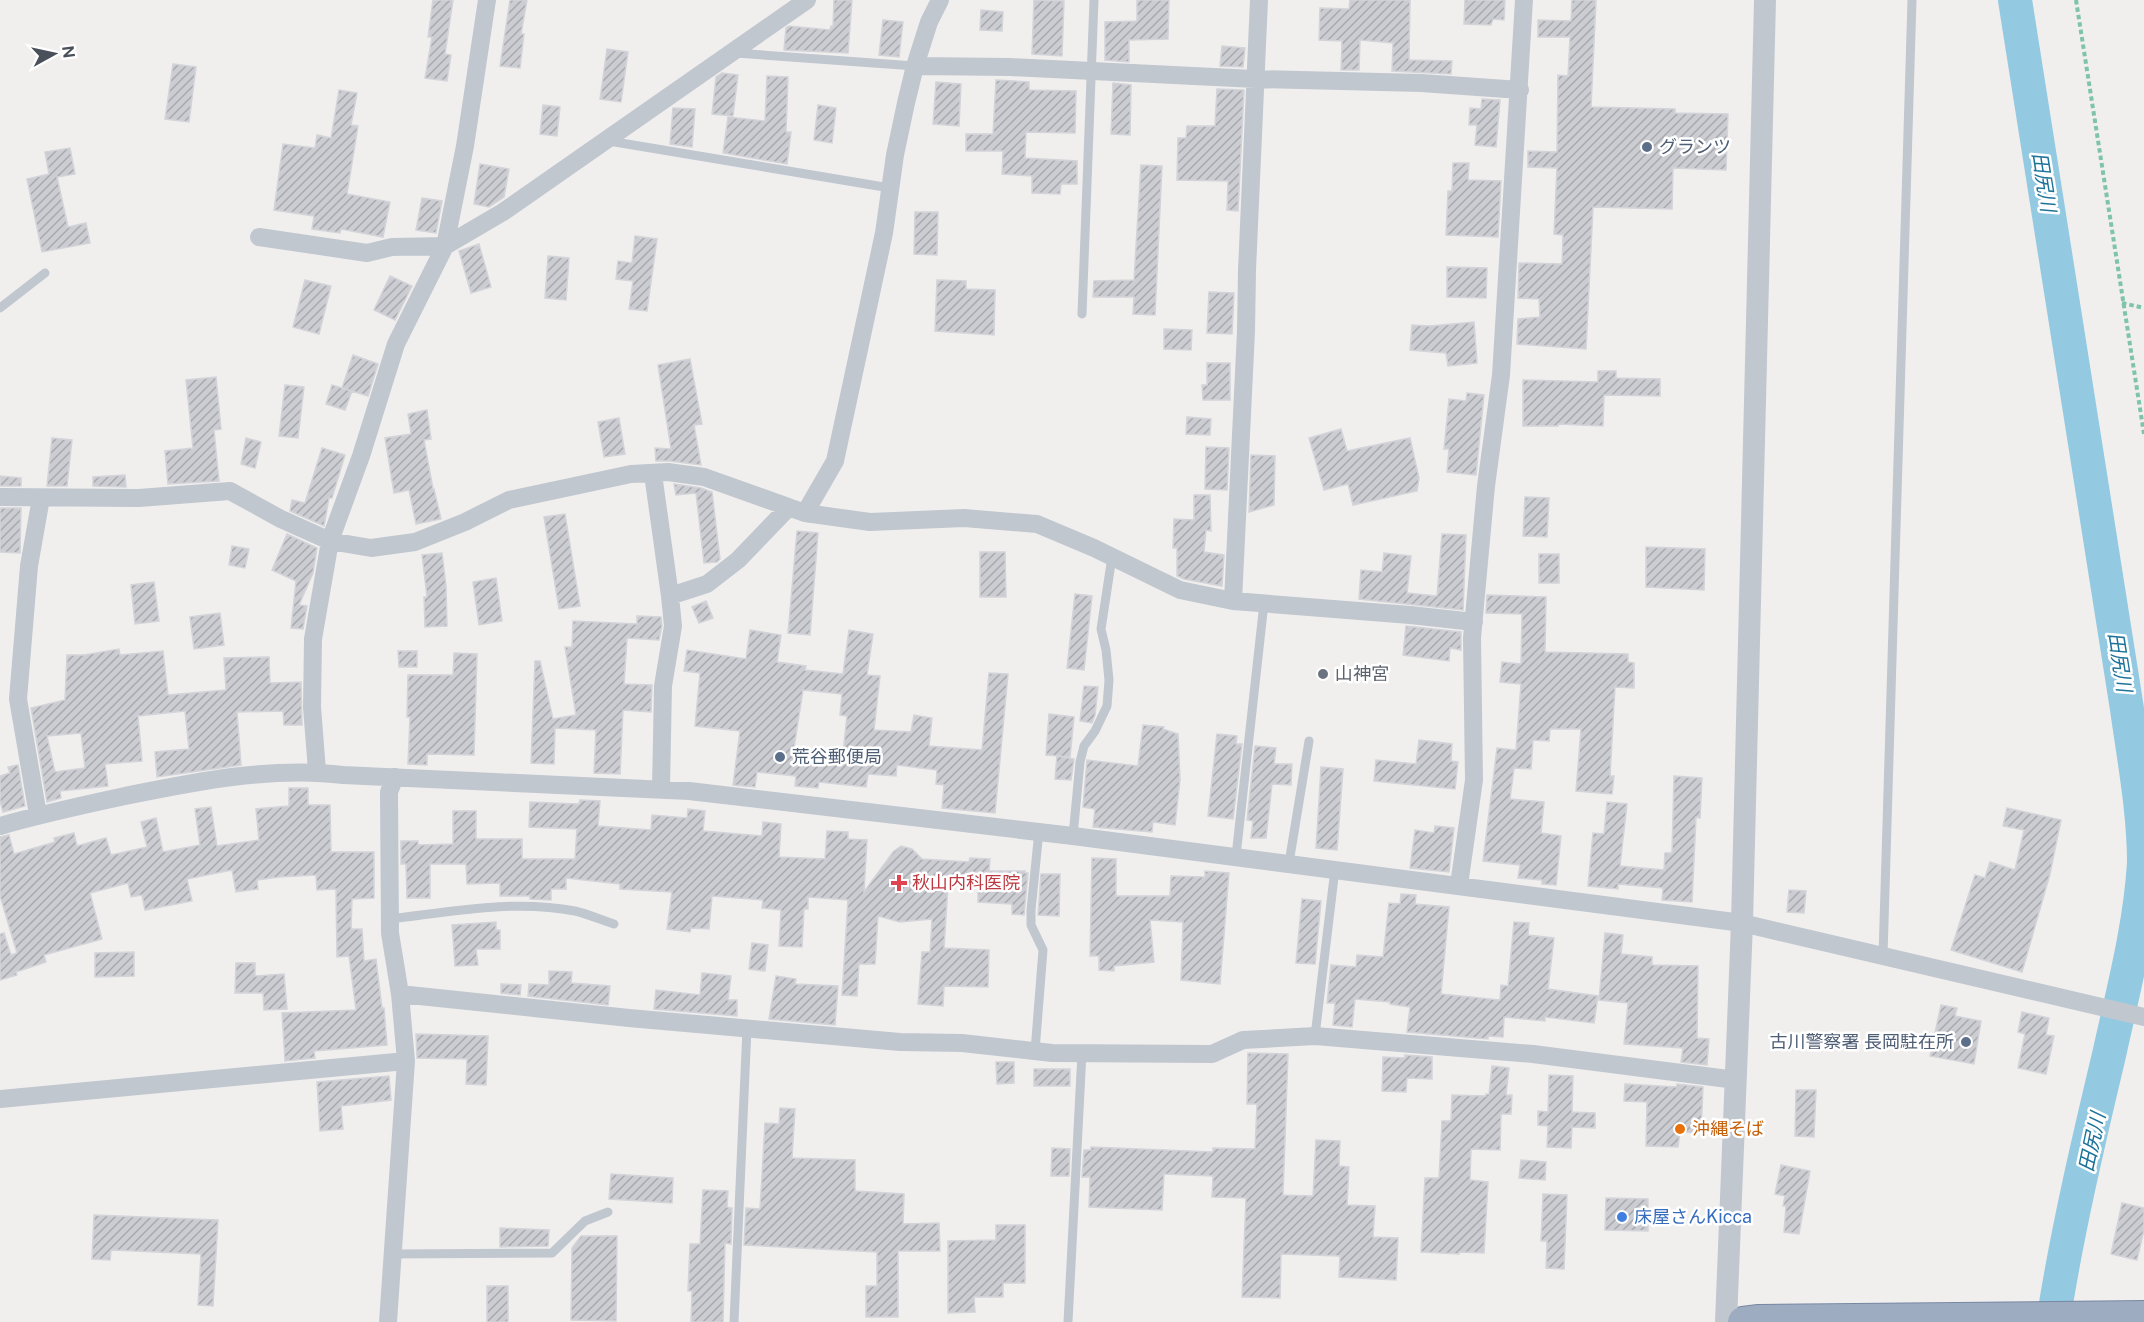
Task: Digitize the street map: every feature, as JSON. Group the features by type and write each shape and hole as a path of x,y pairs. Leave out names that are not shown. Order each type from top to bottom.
{"highway":[{"path":"1743,1322 2144,1316"}],"street":[{"path":"317,771 312,707 313,639 330,541 361,456 396,344 445,246 465,146 487,0"},
{"path":"259,237 368,253 392,247 445,246 503,212 807,0"},
{"path":"670,596 707,584 738,560 797,510 835,461 884,232 895,155 915,66 940,0"},
{"path":"1233,601 1259,0"},
{"path":"1458,885 1474,780 1472,638 1486,486 1501,375 1524,0"},
{"path":"1726,1322 1742,923 1766,0"},
{"path":"915,66 1421,83 1520,90"},
{"path":"0,497 139,498 230,490 281,519 330,541 371,548 415,542 465,522 509,500 631,474 668,472 704,477 797,510 870,522 964,518 1037,524 1180,590 1233,601 1474,622"},
{"path":"653,474 673,626 663,686 661,789"},
{"path":"38,815 18,699 29,566 41,498"},
{"path":"0,826 38,815 174,786 266,774 317,771 395,777 661,789 1039,831 1742,923 2144,1017"},
{"path":"388,1322 406,1061 400,994 390,933 389,792 395,777"},
{"path":"400,994 747,1029 900,1042 962,1043 1035,1051 1212,1054 1243,1040 1315,1036 1533,1054 1736,1080"},
{"path":"0,1099 406,1061"}],"lane":[{"path":"1082,314 1094,0"},
{"path":"1883,956 1912,0"},
{"path":"731,53 915,66"},
{"path":"606,140 890,188"},
{"path":"0,308 45,273"},
{"path":"1073,836 1080,762 1084,746 1095,731 1107,706 1109,680 1101,629 1112,557"},
{"path":"1236,856 1264,603"},
{"path":"1289,863 1308,741"},
{"path":"1035,1051 1042,950 1031,925 1031,910 1039,831"},
{"path":"1315,1036 1335,869"},
{"path":"390,919 501,907 576,911 614,924"},
{"path":"734,1322 747,1029"},
{"path":"1068,1322 1082,1053"},
{"path":"393,1254 552,1253 585,1221 608,1212"}],"path":[{"path":"2076,0 2144,434"},
{"path":"2122,303 2144,308"}],"building":[{"path":"433,0 453,0 445,54 451,55 447,81 425,78 432,37 428,37"},
{"path":"510,0 527,0 521,34 524,34 520,68 500,66"},
{"path":"834,0 852,0 848,53 784,50 786,28 789,26 830,30 831,26 833,27"},
{"path":"1034,0 1064,1 1062,56 1032,54"},
{"path":"1137,0 1169,0 1168,39 1129,40 1129,62 1105,60 1105,22 1137,21"},
{"path":"1350,0 1410,0 1409,60 1452,61 1451,74 1392,71 1393,43 1360,40 1359,70 1341,70 1342,41 1319,40 1320,8 1349,9"},
{"path":"1465,0 1505,0 1504,20 1493,19 1491,25 1464,24"},
{"path":"1572,0 1596,0 1591,107 1675,109 1675,113 1728,114 1726,170 1673,168 1672,209 1593,207 1586,349 1517,344 1518,319 1540,317 1539,299 1518,298 1519,263 1562,264 1563,235 1554,234 1557,168 1528,167 1528,151 1557,152 1558,75 1568,76 1570,37 1538,37 1538,20 1571,21"},
{"path":"981,10 1003,12 1002,31 980,30"},
{"path":"883,20 903,22 899,57 879,55"},
{"path":"1222,46 1245,48 1243,67 1220,66"},
{"path":"607,49 628,52 621,102 600,99"},
{"path":"173,64 196,67 189,122 165,119"},
{"path":"722,73 738,75 733,116 712,114 716,77"},
{"path":"767,76 788,77 786,132 791,132 787,164 723,153 728,117 765,121"},
{"path":"996,80 1029,82 1029,90 1076,91 1075,133 1026,132 1025,158 1077,161 1077,184 1061,184 1060,194 1032,193 1032,176 1002,174 1003,151 966,151 966,134 993,134"},
{"path":"936,82 961,84 959,126 933,124"},
{"path":"1113,83 1131,85 1130,135 1111,134"},
{"path":"1217,89 1244,90 1238,211 1227,210 1228,181 1177,180 1178,138 1186,138 1187,126 1215,126"},
{"path":"339,90 357,93 351,125 358,126 347,194 390,202 383,237 341,229 340,233 312,229 314,216 274,210 283,144 315,148 317,135 331,138"},
{"path":"1482,99 1500,100 1496,147 1475,145 1477,125 1469,125 1470,108 1481,109"},
{"path":"543,105 560,107 557,136 540,134"},
{"path":"818,105 836,108 832,143 814,140"},
{"path":"673,108 695,109 692,147 670,144"},
{"path":"70,148 75,174 57,177 68,227 86,223 90,243 42,252 27,179 49,174 45,152"},
{"path":"1453,163 1469,163 1468,180 1501,181 1498,237 1446,235 1448,191 1452,191"},
{"path":"480,164 509,169 504,197 489,207 474,204"},
{"path":"1141,165 1162,166 1155,315 1133,314 1134,297 1093,297 1094,281 1134,280"},
{"path":"422,198 442,201 436,233 416,230"},
{"path":"915,212 938,212 937,255 914,254"},
{"path":"635,236 657,239 647,311 629,309 633,281 616,279 618,261 632,263"},
{"path":"479,244 491,287 471,293 459,251"},
{"path":"548,256 569,258 566,300 545,298"},
{"path":"1447,267 1487,268 1486,298 1447,297"},
{"path":"390,276 412,286 395,320 374,310"},
{"path":"305,280 331,286 319,334 293,327"},
{"path":"937,280 966,281 966,289 995,290 994,335 935,331"},
{"path":"1209,292 1234,293 1232,334 1207,333"},
{"path":"1474,322 1477,363 1448,366 1446,353 1410,350 1412,325 1430,326"},
{"path":"1164,329 1192,330 1191,350 1164,349"},
{"path":"353,355 378,364 368,396 342,388"},
{"path":"690,359 702,424 694,425 701,465 656,461 655,448 671,449 658,365"},
{"path":"1207,363 1230,363 1230,400 1203,400 1202,385 1207,385"},
{"path":"1598,371 1616,371 1616,378 1660,379 1660,396 1604,395 1603,426 1558,424 1558,426 1523,426 1523,380 1598,382"},
{"path":"216,377 221,429 214,430 219,481 168,484 165,451 193,448 186,380"},
{"path":"285,385 304,387 298,438 279,436"},
{"path":"332,385 352,391 345,410 326,404"},
{"path":"1467,393 1484,395 1476,475 1447,472 1449,449 1444,449 1449,399 1466,401"},
{"path":"427,410 431,439 424,440 441,519 416,524 409,490 394,493 385,438 411,434 408,414"},
{"path":"1187,417 1211,419 1210,435 1186,434"},
{"path":"619,418 625,454 604,457 598,422"},
{"path":"1341,429 1347,451 1410,438 1419,478 1417,491 1353,505 1348,484 1324,490 1309,438"},
{"path":"52,438 72,440 67,486 47,486"},
{"path":"246,438 261,442 255,468 241,464"},
{"path":"1206,447 1229,448 1227,490 1205,489"},
{"path":"322,448 345,455 332,498 329,498 324,526 290,511 292,500 305,503"},
{"path":"1251,455 1275,456 1274,505 1249,512"},
{"path":"125,475 126,487 93,486 93,477"},
{"path":"0,476 21,478 21,486 0,486"},
{"path":"674,484 712,492 720,559 717,562 704,563 696,493 676,495"},
{"path":"1194,495 1210,495 1211,531 1206,530 1204,552 1224,555 1222,586 1177,576 1177,548 1173,548 1174,519 1194,520"},
{"path":"1525,497 1549,498 1547,537 1523,536"},
{"path":"0,508 21,508 20,553 0,552"},
{"path":"565,514 580,606 559,609 544,517"},
{"path":"797,531 818,533 810,635 788,633"},
{"path":"287,534 317,548 313,573 299,605 307,606 303,629 291,628 296,581 272,570"},
{"path":"1442,534 1466,535 1463,610 1359,599 1361,570 1382,572 1384,553 1411,556 1407,593 1437,596"},
{"path":"232,546 249,549 245,568 229,565"},
{"path":"1646,547 1705,549 1704,590 1646,587"},
{"path":"980,552 1005,552 1006,597 980,597"},
{"path":"442,553 447,626 425,627 424,597 427,597 422,555"},
{"path":"1539,554 1559,554 1559,583 1539,583"},
{"path":"496,578 502,621 479,625 473,582"},
{"path":"154,582 159,621 135,624 131,585"},
{"path":"1075,594 1092,596 1084,670 1067,668"},
{"path":"1487,595 1546,597 1545,652 1628,654 1628,662 1634,663 1634,688 1615,687 1610,776 1614,776 1612,794 1576,791 1581,729 1550,729 1549,741 1533,740 1531,769 1514,768 1510,799 1544,802 1541,833 1561,836 1556,885 1542,884 1542,880 1518,878 1520,865 1483,861 1497,748 1516,750 1521,684 1500,682 1502,662 1521,664 1522,614 1486,613"},
{"path":"706,601 713,618 699,623 692,607"},
{"path":"220,613 224,645 194,649 190,617"},
{"path":"637,616 661,617 662,626 659,640 627,638 624,684 652,685 651,712 623,710 620,774 594,773 596,730 555,728 554,764 531,763 535,661 540,661 553,719 576,715 565,647 572,647 573,621 637,624"},
{"path":"1406,626 1461,632 1461,650 1450,648 1449,661 1403,655"},
{"path":"750,630 781,635 777,662 806,666 805,670 843,674 849,630 873,634 867,675 880,676 874,730 911,732 914,715 932,718 929,746 982,750 989,673 1008,674 995,813 942,808 944,785 936,784 937,770 897,765 896,776 868,774 866,787 819,782 818,788 795,786 796,776 757,772 755,787 733,785 740,731 695,726 700,673 684,671 687,650 746,659","holes":["803,690 842,694 840,715 847,716 843,753 794,748"]},
{"path":"119,649 120,655 163,651 168,695 226,690 224,658 269,657 270,683 301,682 302,725 284,725 283,711 237,712 241,765 157,777 155,752 189,749 185,711 138,716 142,761 105,764 108,786 60,791 61,798 47,802 31,708 65,700 67,655 84,655","holes":["81,733 85,768 55,772 47,736"]},
{"path":"398,651 417,651 417,667 399,667"},
{"path":"454,653 477,654 474,755 427,754 427,765 408,764 410,717 407,717 408,675 453,675"},
{"path":"1084,686 1098,687 1092,723 1080,721"},
{"path":"1049,714 1074,717 1070,757 1046,755"},
{"path":"1143,725 1164,727 1163,729 1178,734 1180,780 1175,825 1153,822 1152,832 1093,827 1095,809 1083,807 1087,760 1138,766"},
{"path":"1217,734 1237,736 1236,744 1242,744 1233,819 1208,816"},
{"path":"1419,740 1452,744 1451,761 1458,762 1455,789 1374,781 1376,760 1416,764"},
{"path":"1255,746 1276,748 1274,764 1292,764 1291,785 1272,784 1266,838 1251,838 1253,821 1247,820"},
{"path":"1057,756 1074,759 1071,780 1055,779"},
{"path":"18,765 25,806 3,812 0,801 0,776 10,773 8,767"},
{"path":"1321,767 1343,769 1337,850 1316,848"},
{"path":"1674,776 1702,778 1700,818 1696,817 1692,902 1662,900 1663,888 1618,884 1618,889 1588,886 1593,833 1604,834 1607,802 1627,804 1620,866 1664,870 1665,853 1672,853"},
{"path":"289,788 308,788 308,805 330,805 331,852 374,852 374,898 352,899 351,929 362,929 364,961 376,959 387,1045 314,1051 315,1058 285,1061 282,1013 356,1010 349,956 337,957 336,889 317,890 316,875 257,880 258,889 236,892 232,870 187,879 192,901 145,910 142,895 131,897 128,883 90,893 102,939 44,955 46,962 0,980 0,934 4,933 11,955 17,953 0,896 0,837 9,835 14,854 55,842 54,838 74,833 77,846 106,838 111,855 147,847 141,822 156,818 163,852 200,845 195,809 211,807 217,846 259,840 256,809 289,806"},
{"path":"580,800 600,801 598,826 651,830 652,815 687,818 688,809 705,811 703,831 762,836 763,822 781,824 779,857 825,859 827,831 848,832 848,839 867,840 864,892 893,852 901,846 912,849 922,859 969,862 970,858 990,859 989,871 1025,871 1028,873 1024,915 1012,914 1012,904 978,902 978,887 948,885 944,948 989,950 988,987 944,986 943,1006 918,1004 922,952 930,952 932,919 900,922 878,916 875,964 859,964 857,996 842,995 848,900 808,897 808,909 804,909 802,947 779,946 781,910 762,908 763,900 712,896 709,929 691,928 690,932 667,929 672,892 620,889 620,884 566,878 566,889 551,889 551,900 530,899 530,896 500,896 500,883 467,884 466,864 430,864 430,898 407,898 406,864 401,864 401,841 418,841 418,845 453,844 453,811 476,811 476,839 522,839 522,859 575,859 577,829 529,827 530,802 579,804"},
{"path":"2007,808 2061,820 2050,874 2022,972 1951,950 1975,875 1985,878 1990,862 2015,870 2024,830 2003,826"},
{"path":"1435,826 1454,828 1449,872 1410,868 1415,830 1434,833"},
{"path":"1092,858 1116,859 1116,896 1170,896 1171,876 1205,877 1205,871 1229,873 1220,984 1181,980 1183,922 1150,920 1154,962 1114,966 1114,971 1099,970 1099,956 1090,956"},
{"path":"1041,874 1060,874 1059,916 1038,915"},
{"path":"1789,890 1806,891 1804,913 1787,912"},
{"path":"1401,894 1416,895 1415,904 1449,907 1441,994 1500,1000 1501,985 1508,986 1514,922 1529,923 1528,935 1554,938 1548,989 1598,996 1594,1023 1545,1017 1545,1021 1504,1017 1503,1037 1488,1036 1488,1039 1407,1032 1410,1007 1390,1004 1390,1002 1355,999 1352,1027 1333,1025 1335,1003 1327,1003 1331,965 1356,967 1357,955 1383,957 1389,903 1400,904"},
{"path":"1302,899 1321,901 1315,964 1296,963"},
{"path":"496,922 496,930 500,930 500,949 476,949 478,965 455,966 452,925"},
{"path":"1605,933 1623,935 1621,954 1652,957 1652,965 1698,966 1697,1038 1709,1039 1707,1065 1681,1062 1683,1048 1624,1044 1628,1003 1599,1000"},
{"path":"752,943 768,945 765,971 749,969"},
{"path":"134,952 134,976 95,977 95,953"},
{"path":"236,963 255,963 255,976 284,974 287,1009 264,1010 263,993 235,993"},
{"path":"549,971 572,972 571,983 610,986 608,1005 528,996 529,984 549,985"},
{"path":"702,973 731,976 728,1000 737,1000 737,1016 654,1009 656,990 700,995"},
{"path":"776,976 796,979 795,984 838,986 835,1025 769,1019"},
{"path":"501,984 521,985 520,995 501,993"},
{"path":"1941,1005 1957,1008 1955,1016 1981,1021 1974,1064 1930,1056"},
{"path":"2022,1012 2049,1018 2046,1035 2054,1036 2046,1074 2018,1068 2025,1034 2018,1032"},
{"path":"416,1034 488,1036 486,1085 466,1084 467,1059 417,1058"},
{"path":"1248,1053 1288,1054 1283,1195 1313,1196 1316,1140 1340,1141 1339,1166 1349,1167 1347,1205 1375,1206 1373,1237 1398,1238 1396,1280 1339,1277 1340,1256 1281,1254 1280,1298 1242,1297 1246,1198 1212,1197 1213,1176 1164,1174 1162,1210 1089,1207 1090,1177 1082,1177 1084,1150 1091,1150 1091,1147 1213,1152 1213,1148 1255,1149 1257,1104 1247,1104"},
{"path":"1405,1055 1432,1057 1432,1079 1407,1078 1406,1092 1382,1091 1383,1057 1405,1058"},
{"path":"996,1062 1014,1062 1014,1083 997,1084"},
{"path":"1492,1066 1509,1068 1506,1095 1512,1095 1511,1114 1501,1114 1500,1150 1471,1149 1470,1180 1488,1182 1484,1253 1421,1252 1425,1178 1439,1178 1442,1121 1451,1121 1452,1095 1486,1096 1489,1094"},
{"path":"1034,1069 1070,1069 1070,1086 1034,1086"},
{"path":"1549,1075 1573,1076 1572,1112 1595,1113 1595,1128 1572,1127 1571,1148 1547,1147 1548,1126 1538,1125 1538,1111 1548,1112"},
{"path":"389,1076 391,1100 341,1106 343,1129 320,1131 317,1082"},
{"path":"1625,1084 1677,1087 1677,1084 1703,1087 1701,1133 1680,1132 1678,1147 1646,1146 1647,1102 1624,1101"},
{"path":"1796,1090 1816,1090 1814,1137 1795,1136"},
{"path":"780,1108 795,1109 792,1158 855,1160 855,1191 904,1194 903,1224 939,1223 940,1251 898,1251 898,1317 866,1317 866,1286 877,1286 877,1252 744,1245 746,1208 760,1209 765,1123 779,1124"},
{"path":"1052,1148 1070,1149 1069,1176 1051,1176"},
{"path":"1521,1160 1546,1162 1545,1180 1519,1178"},
{"path":"1781,1165 1810,1171 1799,1234 1784,1232 1785,1196 1775,1194"},
{"path":"611,1174 673,1178 672,1203 609,1199"},
{"path":"703,1190 728,1191 727,1207 732,1208 731,1244 725,1243 723,1322 691,1322 692,1291 688,1291 690,1244 700,1244"},
{"path":"1543,1194 1567,1195 1564,1269 1546,1268 1547,1241 1541,1241"},
{"path":"1606,1198 1648,1199 1648,1231 1605,1230"},
{"path":"2122,1203 2144,1208 2144,1230 2137,1260 2111,1254"},
{"path":"94,1215 218,1220 213,1306 198,1305 201,1254 111,1250 110,1260 92,1259"},
{"path":"996,1225 1025,1225 1025,1283 1003,1283 1003,1297 974,1297 975,1312 948,1313 948,1241 996,1240"},
{"path":"500,1228 549,1230 548,1246 500,1247"},
{"path":"581,1236 617,1236 616,1321 571,1320 572,1248"},
{"path":"487,1286 508,1286 508,1322 487,1322"}],"waterway":[{"name":"田尻川","path":"2015,0 2127,709 2144,844 2142,887 2135,935 2078,1188 2053,1322"}],"place":[{"name":"グランツ","path":"1647,147"},
{"name":"山神宮","path":"1323,674"},
{"name":"荒谷郵便局","path":"780,757"},
{"name":"秋山内科医院","path":"899,883"},
{"name":"古川警察署 長岡駐在所","path":"1966,1042"},
{"name":"沖縄そば","path":"1680,1129"},
{"name":"床屋さんKicca","path":"1622,1217"}]}
